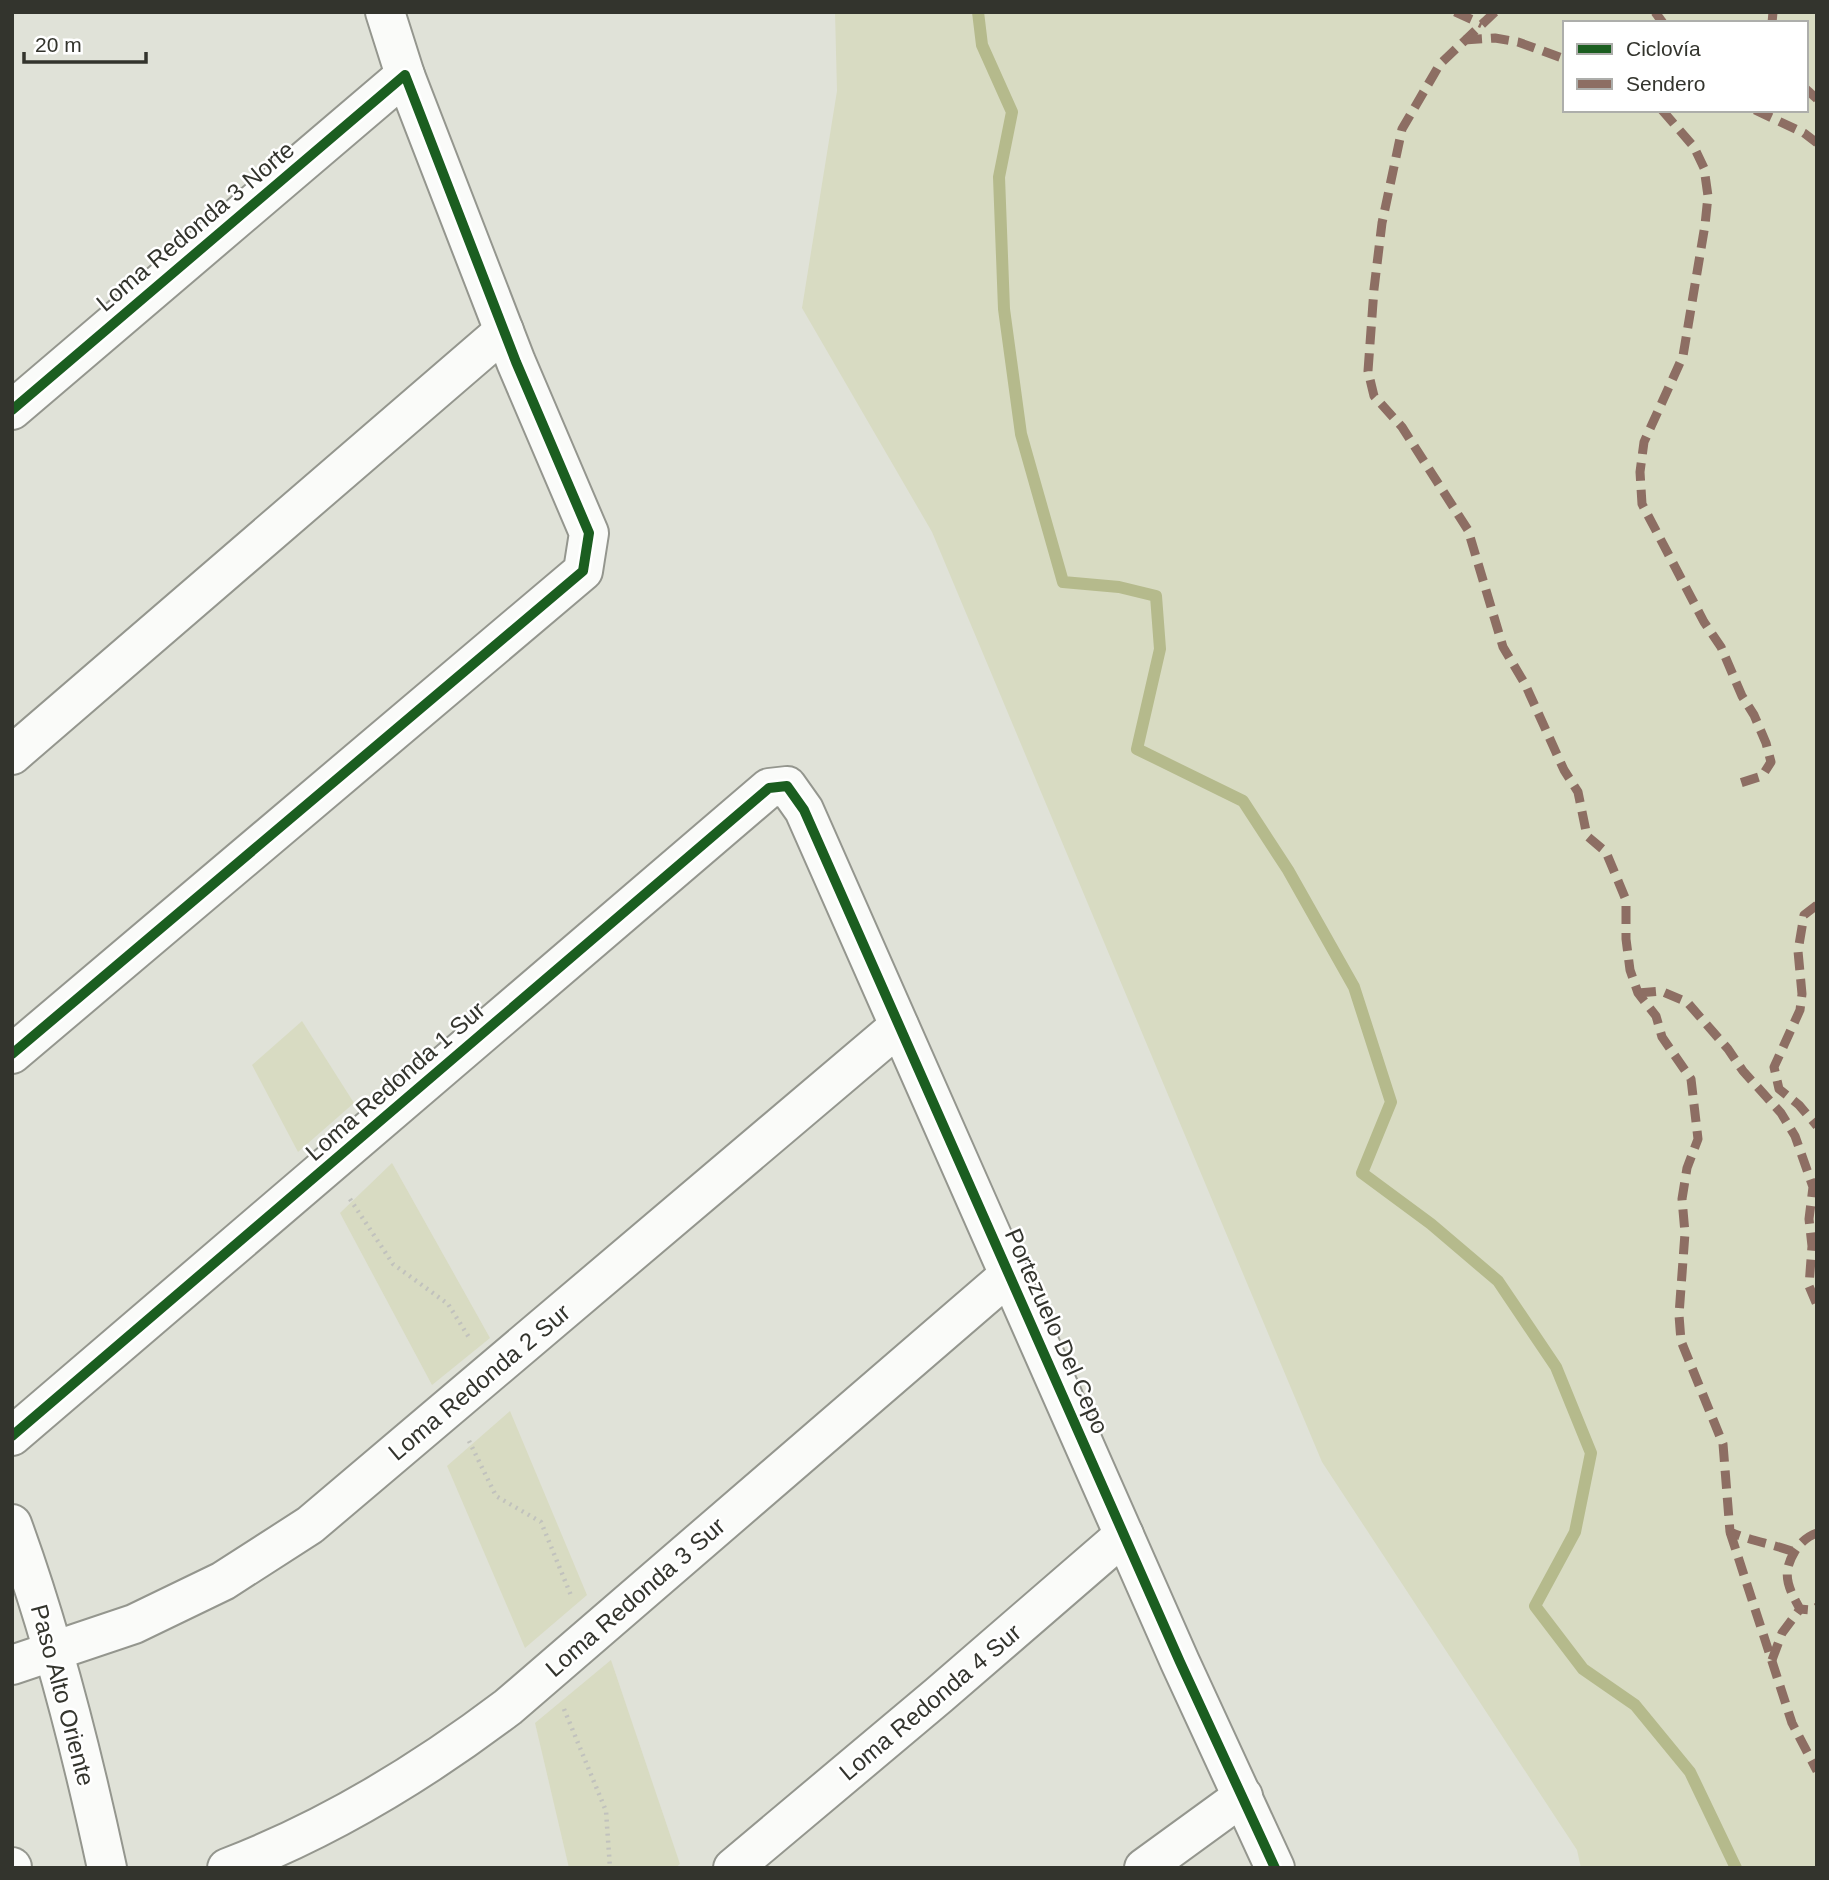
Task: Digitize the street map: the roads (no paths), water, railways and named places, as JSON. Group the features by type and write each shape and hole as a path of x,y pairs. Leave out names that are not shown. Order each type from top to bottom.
{"street":[{"path":"12,1054 583,571 589,533 504,331 405,75 385,12"},
{"name":"Loma Redonda 3 Norte","path":"12,410 405,75"},
{"path":"12,755 504,331"},
{"name":"Loma Redonda 1 Sur","path":"12,1436 769,788 787,786 804,810"},
{"name":"Portezuelo Del Cepo","path":"804,810 1180,1662 1275,1868"},
{"name":"Loma Redonda 2 Sur","path":"12,1665 134,1624 223,1581 310,1525 900,1026"},
{"name":"Loma Redonda 3 Sur","path":"227,1868 329,1823 454,1748 508,1707 1009,1275"},
{"name":"Paso Alto Oriente","path":"12,1524 54,1652 87,1777 107,1868"},
{"name":"Loma Redonda 4 Sur","path":"733,1868 1124,1535"},
{"path":"1144,1868 1243,1796"}],"waterway":[{"path":"978,12 982,45 1012,112 999,177 1004,309 1021,434 1063,582 1119,587 1156,596 1160,649 1137,749 1243,801 1288,870 1354,987 1391,1102 1362,1173 1431,1224 1498,1281 1556,1367 1591,1453 1575,1532 1535,1606 1583,1669 1635,1705 1690,1772 1736,1868"}]}
